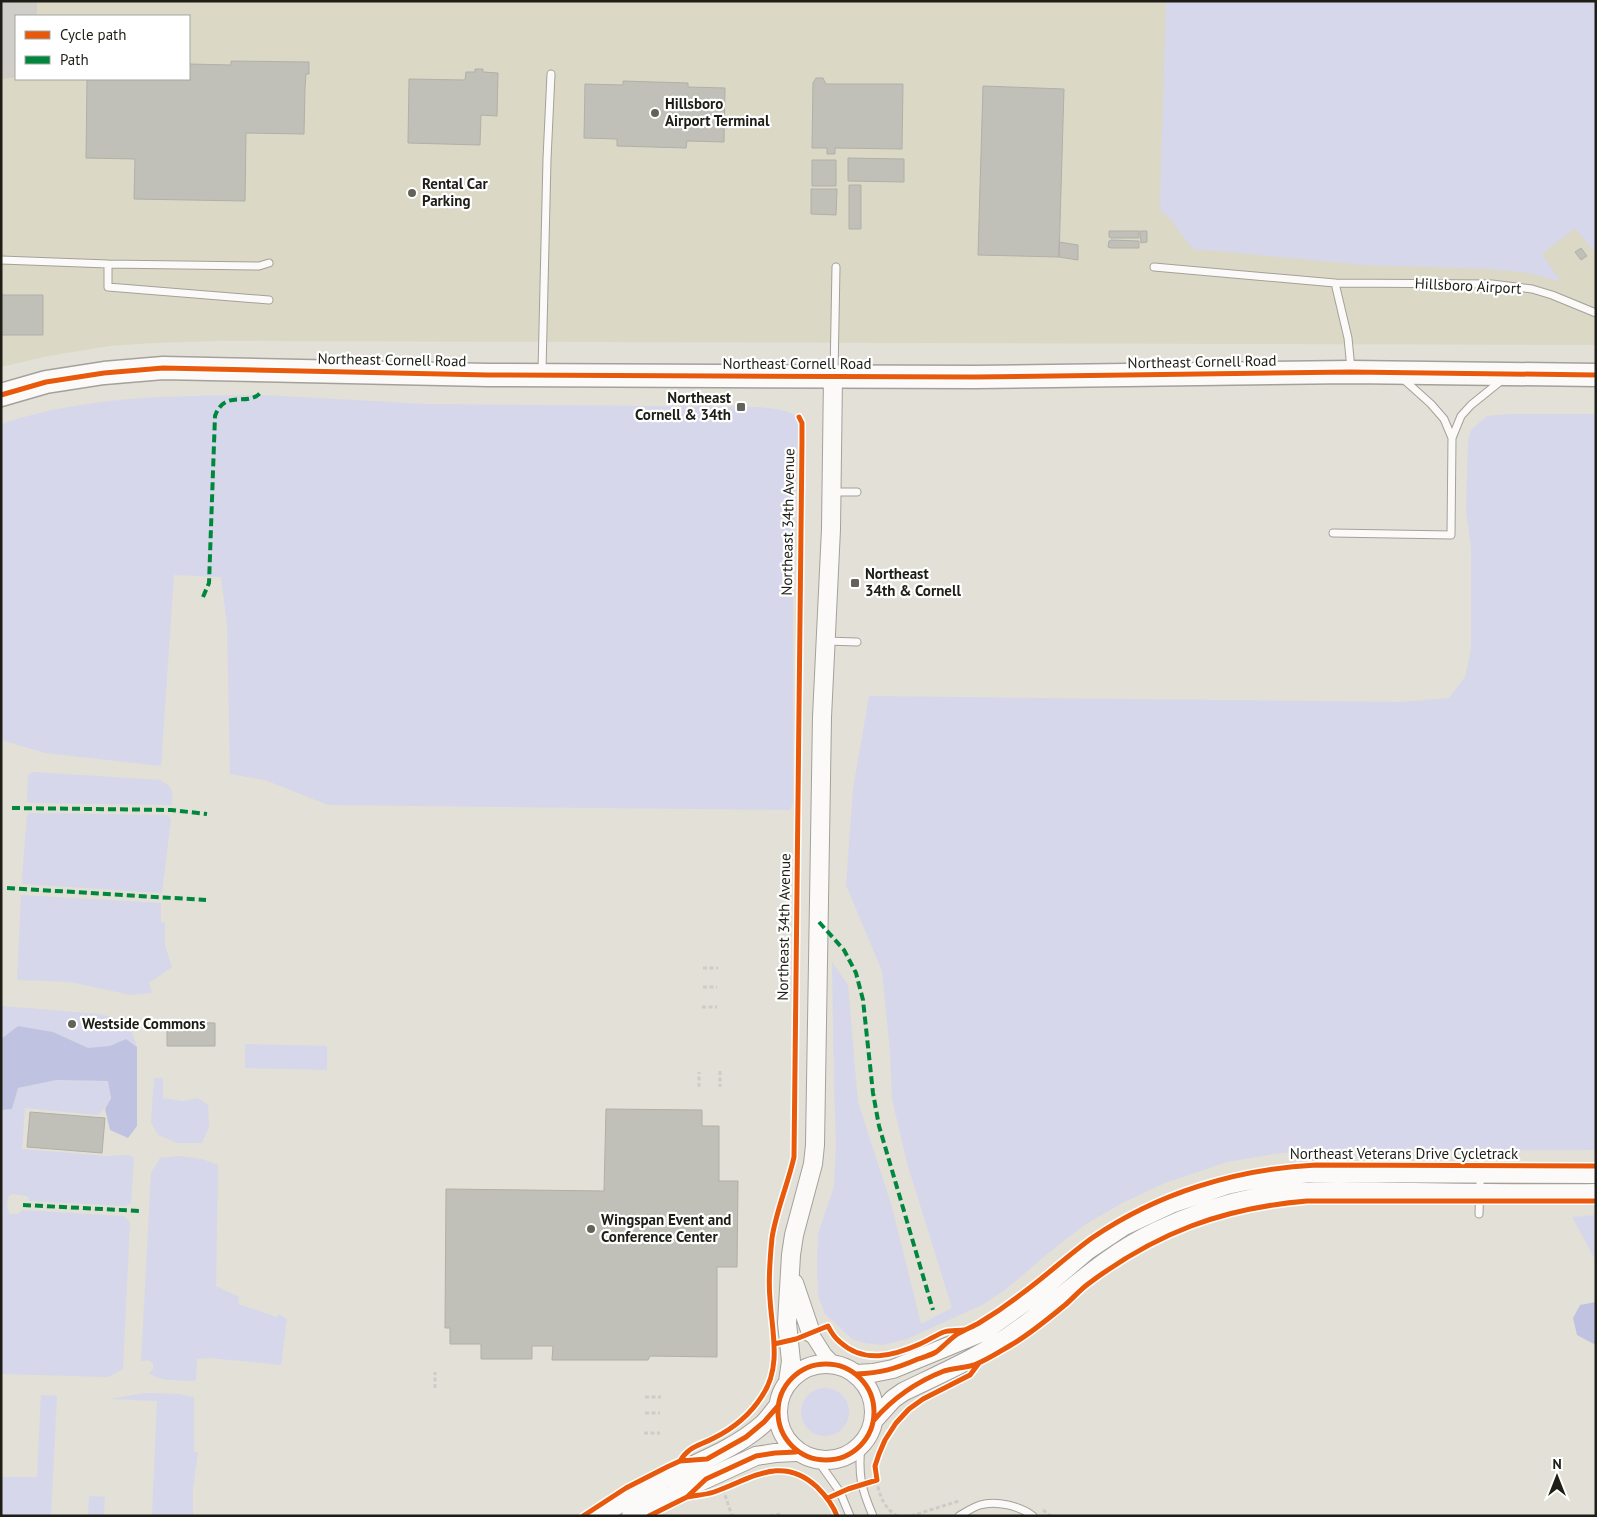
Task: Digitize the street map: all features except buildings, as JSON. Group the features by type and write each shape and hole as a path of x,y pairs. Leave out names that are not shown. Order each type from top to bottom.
{"highway":[{"name":"Northeast Cornell Road","path":"1,395 46,382 104,373 163,368 542,375 834,377 1351,372 1596,375"}],"street":[{"path":"788,1382 791,1361 787,1323 791,1255 794,1235 813,1164 815,1145 822,717 832,492 834,377"},
{"path":"856,1374 893,1370 983,1332 1035,1295 1072,1262 1105,1238 1147,1214 1198,1193 1256,1179 1301,1174 1596,1174"},
{"path":"874,1420 893,1399 903,1392 952,1368 1017,1331 1046,1310 1095,1269 1142,1238 1181,1220 1230,1204 1280,1194 1308,1192 1596,1193"},
{"path":"791,1273 811,1333 825,1355 835,1364"},
{"path":"822,1364 835,1364 856,1374 870,1393 874,1405 874,1420 870,1432 862,1444 843,1458 830,1461 806,1457 796,1452 787,1442 778,1421 778,1406 788,1382 798,1373 822,1364"},
{"path":"600,1516 651,1485 708,1459 746,1437 764,1422 778,1406"},
{"path":"631,1516 756,1456 796,1452"}],"lane":[{"path":"542,375 551,74"},
{"path":"1,260 108,264 258,266 269,263"},
{"path":"108,264 108,287 269,300"},
{"path":"834,377 836,267"},
{"name":"Hillsboro Airport","path":"1154,268 1335,284 1474,284 1517,287 1552,295 1596,313"},
{"path":"1335,284 1348,338 1351,372"},
{"path":"1396,373 1432,404 1444,419 1452,438"},
{"path":"1333,533 1451,535 1452,438 1461,416 1471,405 1510,374"},
{"path":"832,492 857,492"},
{"path":"825,641 857,642"},
{"path":"1479,1214 1481,1155"},
{"path":"862,1444 859,1466 861,1485 873,1516"},
{"path":"818,1460 840,1492 850,1516"},
{"path":"959,1516 979,1505 990,1503 1009,1505 1028,1512 1033,1516"}],"path":[{"path":"703,968 718,968"},
{"path":"703,987 717,987"},
{"path":"702,1007 717,1008"},
{"path":"720,1071 720,1088"},
{"path":"699,1072 699,1088"},
{"path":"435,1372 435,1388"},
{"path":"645,1396 661,1397"},
{"path":"645,1413 660,1413"},
{"path":"644,1433 660,1433"},
{"path":"876,1473 877,1488 882,1501 891,1512 898,1516"},
{"path":"861,1485 877,1480"},
{"path":"731,1485 720,1490 732,1516"},
{"path":"770,1516 780,1514"}],"shaded area":[{"path":"1,1 1596,1 1596,345 218,341 110,346 48,356 1,367"},
{"path":"1166,1 1596,1 1596,254 1575,228 1542,254 1561,282 1529,273 1490,269 1365,265 1193,249 1169,218 1161,211"},
{"path":"264,395 425,404 755,407 784,411 798,418 793,573 793,803 790,810 328,805 265,780 230,774 227,624 221,577 174,575 161,766 45,753 1,740 1,424 34,414 99,402 164,397"},
{"path":"1509,414 1596,414 1596,1150 1305,1151 1227,1162 1165,1183 1124,1202 1086,1224 1005,1290 982,1305 907,1339 883,1345 864,1343 852,1339 825,1314 818,1296 818,1234 834,1187 836,1144 832,962 848,985 858,1102 892,1207 921,1324 952,1308 907,1163 892,1099 890,1052 882,971 846,885 853,789 869,696 1401,702 1449,698 1465,677 1471,650 1471,548 1466,510 1468,441 1471,430 1487,416"},
{"path":"32,772 160,780 168,785 171,790 172,805 30,803 27,801 28,775"},
{"path":"29,813 168,815 171,819 162,893 23,884 27,815"},
{"path":"21,895 161,903 161,922 165,923 165,946 172,967 149,983 152,993 131,995 70,982 17,980"},
{"path":"1,1006 100,1014 123,1020 131,1029 137,1047 126,1039 110,1046 88,1049 53,1032 18,1026 1,1039"},
{"path":"18,1026 53,1032 88,1048 110,1046 126,1039 137,1047 137,1126 128,1138 110,1130 105,1109 111,1098 108,1081 56,1080 18,1088 12,1109 1,1110 1,1039"},
{"path":"245,1044 327,1046 327,1070 245,1068"},
{"path":"154,1078 163,1078 163,1098 183,1101 198,1098 208,1105 209,1127 202,1143 177,1143 158,1135 151,1122"},
{"path":"56,1080 109,1081 110,1096 108,1103 98,1115 25,1108 22,1149 106,1156 129,1155 134,1158 131,1203 125,1206 30,1201 27,1196 12,1194 8,1197 7,1208 10,1214 18,1214 22,1210 124,1216 130,1222 123,1369 108,1377 1,1374 1,1110 12,1109 18,1088"},
{"path":"180,1156 202,1159 218,1165 216,1286 239,1297 238,1304 277,1317 279,1314 287,1319 281,1365 210,1358 197,1359 196,1380 191,1381 159,1378 149,1373 153,1369 153,1363 147,1360 141,1362 151,1173 160,1158"},
{"path":"1596,1215 1596,1261 1572,1217"},
{"path":"1596,1302 1596,1344 1594,1344 1577,1335 1573,1318 1580,1305"},
{"path":"825,1388 834,1390 842,1395 847,1403 849,1412 847,1421 842,1429 834,1434 825,1436 816,1434 808,1429 803,1421 801,1412 803,1403 808,1395 816,1390"},
{"path":"146,1393 178,1394 194,1397 194,1452 198,1452 193,1488 193,1516 152,1516 157,1401 109,1399"},
{"path":"41,1395 57,1396 51,1516 1,1516 1,1477 37,1477"},
{"path":"89,1496 105,1497 104,1516 88,1516"}],"taxiway":[{"path":"1,55 13,53 13,1"}],"marked path":[{"path":"203,597 209,583 215,416 219,408 225,403 231,400 250,399 261,392"},
{"path":"12,808 171,810 207,814"},
{"path":"7,888 206,900"},
{"path":"819,922 844,950 856,973 863,1000 873,1093 879,1126 933,1310"},
{"path":"23,1205 141,1211"}],"cycle path":[{"path":"1,395 46,382 104,373 163,368 488,375 975,377 1351,372 1596,375"},
{"name":"Northeast 34th Avenue","path":"680,1461 691,1449 728,1430 747,1415 768,1385 774,1361 774,1337 769,1284 772,1238 794,1157 802,442 802,423 799,417"},
{"name":"Northeast Veterans Drive Cycletrack","path":"856,1374 888,1370 934,1353 956,1335 1005,1306 1092,1238 1117,1222 1171,1196 1227,1178 1286,1167 1316,1165 1596,1166"},
{"path":"874,1420 898,1397 924,1380 944,1371 979,1363 1018,1341 1052,1316 1088,1284 1139,1250 1191,1226 1218,1217 1276,1204 1307,1201 1596,1201"},
{"path":"774,1344 796,1339 828,1326 836,1339 849,1349 859,1353 879,1356 910,1348 944,1332 964,1330"},
{"path":"828,1498 848,1489 877,1480 875,1466 885,1440 896,1423 909,1409 923,1399 970,1375 979,1363"},
{"path":"826,1364 844,1368 860,1378 870,1394 874,1412 870,1430 860,1446 844,1456 826,1460 808,1456 792,1446 782,1430 778,1412 782,1394 792,1378 808,1368 826,1364"},
{"path":"583,1516 626,1488 680,1461 707,1459 746,1437 764,1422 778,1406"},
{"path":"649,1516 687,1497 706,1479 756,1456 796,1452"},
{"path":"687,1497 714,1492 766,1472 791,1472 804,1477 817,1487 828,1500 837,1516"}],"place":[{"name":"Hillsboro Airport Terminal","path":"655,113"},
{"name":"Rental Car Parking","path":"412,193"},
{"name":"Northeast Cornell & 34th","path":"741,407"},
{"name":"Northeast 34th & Cornell","path":"855,583"},
{"name":"Westside Commons","path":"72,1024"},
{"name":"Wingspan Event and Conference Center","path":"591,1229"}]}
